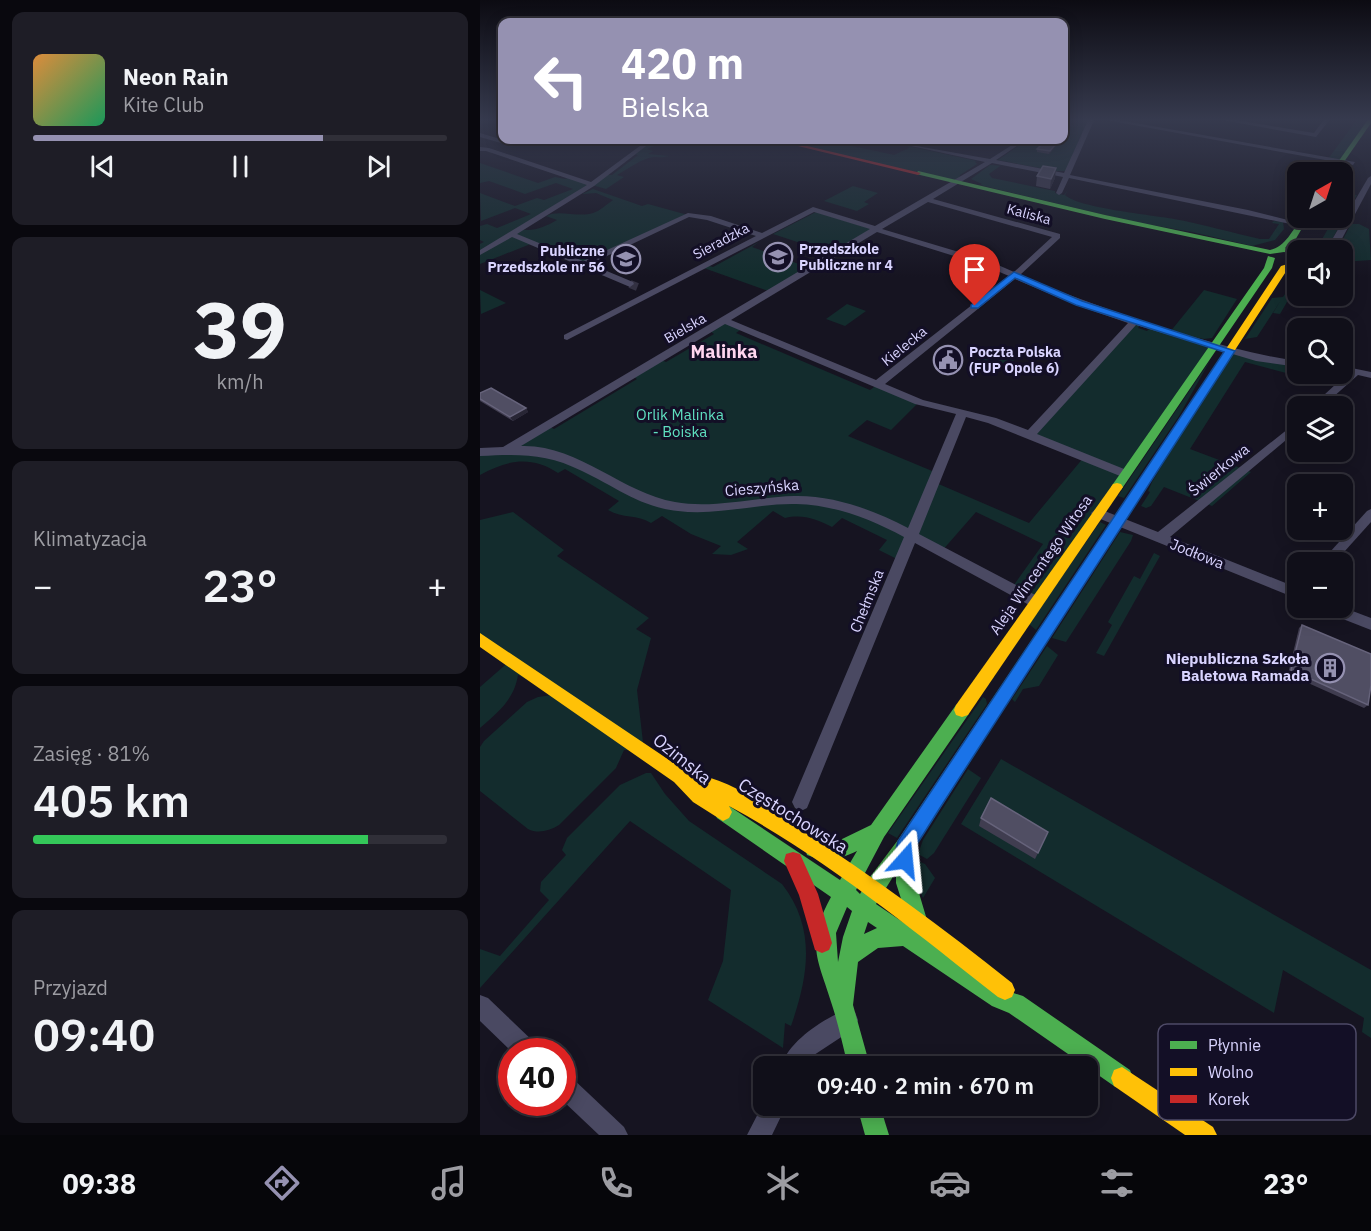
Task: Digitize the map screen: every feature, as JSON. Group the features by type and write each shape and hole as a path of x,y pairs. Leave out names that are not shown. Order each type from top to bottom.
{"street":[{"path":"551,171 592,185"},
{"path":"480,253 592,185 610,171"},
{"path":"911,171 1105,217 1220,240 1272,254 1287,255"},
{"name":"Bielska","path":"507,450 976,171"},
{"path":"1043,171 1287,218"},
{"path":"1059,193 1069,171"},
{"path":"1336,240 1371,178"},
{"name":"Kaliska","path":"925,199 1057,236"},
{"path":"761,235 813,209 955,252 1079,303 1134,322 1259,359 1287,363"},
{"name":"Sieradzka","path":"583,264 688,215 708,218 761,235"},
{"name":"Aleja Wincentego Witosa","path":"826,957 828,926 853,874 878,831 1268,268 1272,254 1291,240 1298,228"},
{"path":"511,234 630,284"},
{"name":"Sieradzka","path":"567,337 761,235"},
{"name":"Kielecka","path":"877,385 1046,249 1057,236"},
{"path":"799,1056 806,1047 846,1014 849,943 855,922 873,888 905,847 1287,265"},
{"path":"640,288 651,293"},
{"path":"726,321 919,402 992,420 1125,474"},
{"path":"1030,435 1134,322"},
{"path":"1353,370 1371,375"},
{"path":"1328,396 1357,371"},
{"name":"Chełmska","path":"801,802 962,413"},
{"name":"Świerkowa","path":"1160,538 1287,433"},
{"name":"Cieszyńska","path":"480,452 507,450 542,453 566,459 636,495 664,504 712,508 785,500 820,501 860,511 1036,602"},
{"name":"Jodłowa","path":"1097,513 1287,590"},
{"path":"1336,552 1371,514"},
{"path":"1353,617 1371,624"},
{"name":"Ozimska","path":"480,639 687,782 699,796 843,895 863,906"},
{"path":"980,682 1003,695"},
{"name":"Częstochowska","path":"687,782 708,784 758,812 853,874 917,920 1003,988 1015,1004"},
{"path":"804,844 825,851 846,850 878,831"},
{"path":"905,847 906,883 917,920"},
{"path":"793,860 808,894 826,957 846,1014 856,1056"},
{"name":"Częstochowska","path":"863,906 999,999 1015,1004 1158,1103"},
{"path":"848,958 858,948 886,933 907,937"},
{"path":"480,1006 513,1038"},
{"path":"576,1097 616,1135"},
{"path":"759,1135 769,1116"},
{"path":"872,1116 877,1135"},
{"name":"Częstochowska","path":"1183,1120 1205,1135"}],"green space":[{"path":"480,171 503,171 538,183 555,177 565,179 570,177 592,185 520,229 530,230 548,225 557,220 546,216 551,214 593,213 613,200 596,193 582,194 593,189 642,206 648,204 688,215 600,256 568,243 562,246 592,259 583,264 533,243 480,264 480,244 484,242 480,240 480,226 487,224 497,228 531,214 515,208 481,221 480,193 515,206 537,198 544,200 573,189 556,183 525,194 489,181 480,183"},
{"path":"624,171 617,175 624,177 606,189 592,185 605,175"},
{"path":"911,171 966,171 960,175 959,182"},
{"path":"982,171 993,171 989,174 992,178 1055,191 1055,193 1064,195 1068,190 1065,195 1085,204 1185,221 1260,239 1269,239 1279,224 1272,223 1274,221 1283,222 1284,229 1275,240 1252,246 1134,222 980,185 982,184 971,179"},
{"path":"853,186 878,193 864,202 869,204 857,211 824,201"},
{"path":"816,212 875,230 831,253 773,234"},
{"path":"1353,224 1369,229 1371,260 1353,261 1353,240 1343,240 1349,228 1353,228"},
{"path":"1328,228 1338,228 1332,240 1322,240"},
{"path":"759,242 752,247 807,267 768,291 701,267 706,265 713,267"},
{"path":"480,290 506,303 481,314"},
{"name":"Orlik Malinka - Boiska","path":"1204,290 1237,299 1212,338 1180,335 1214,346 1036,602 1011,589 1043,544 976,512 941,552 911,536 901,561 879,550 887,540 842,518 832,527 809,518 785,518 773,511 737,542 748,549 731,555 712,554 721,546 691,534 662,516 651,523 608,510 619,501 565,469 558,473 538,464 519,462 500,466 480,475 480,452 507,450 548,426 554,429 637,379 632,376 659,359 666,362 714,334 709,330 726,321 743,328 736,333 870,390 877,385 919,402 891,430 867,420 848,436 937,473 934,482 1029,523 1084,457 1030,435 1134,322 1141,324 1138,328 1147,331 1151,327 1170,332"},
{"path":"1287,291 1287,302 1280,314 1273,313 1281,300 1257,337 1245,339 1272,298 1283,297"},
{"path":"847,304 866,311 845,326 826,319"},
{"path":"992,346 1019,355 1005,369 977,359"},
{"path":"1230,350 1287,362 1287,373 1245,362 1190,449 1251,472 1212,506 1164,487 1151,506 1146,508 1141,506 1150,492 1148,491"},
{"path":"1211,359 1179,416 1124,498 1118,496"},
{"path":"513,512 564,550 557,556 649,618 636,629 651,638 637,690 644,751 624,750 616,768 559,825 540,832 528,829 480,791 480,747 484,741 527,702 538,697 560,694 518,675 509,699 480,728 480,687 511,660 480,639 480,520"},
{"path":"1100,522 1106,525 1036,630 1029,624"},
{"path":"1120,532 1133,535 1131,541 1066,642 1052,638"},
{"path":"1154,553 1160,556 1104,656 1096,653 1112,625 1108,622 1134,576 1140,579"},
{"path":"1047,646 1058,655 1039,686 1023,689 1015,702 1012,699"},
{"path":"983,697 987,704 897,838 888,833"},
{"path":"1001,759 1371,970 1371,1038 1362,1032 1364,1018 1283,970 1274,1013 961,824"},
{"path":"968,769 981,778 934,853 927,859 918,854 923,840"},
{"path":"646,773 651,773 665,794 689,821 782,884 793,901 801,918 805,936 805,971 791,1026 785,1023 783,1048 708,1000 723,961 731,890 630,821 480,988 480,949 500,956 549,900 540,891 541,882 566,855 562,850 567,838 620,785"},
{"path":"916,860 925,864 935,878 923,898 920,891"}],"building":[{"path":"1040,171 1055,171 1051,179 1037,176"},
{"path":"491,388 526,408 510,417 480,399 480,393"},
{"name":"Niepubliczna Szkoła Baletowa Ramada","path":"1302,625 1371,654 1371,685 1368,705 1291,670"},
{"path":"991,798 1048,832 1038,853 981,818"}],"tunnel":[{"path":"630,284 640,288"}],"traffic: fast":[{"path":"918,173 1105,217 1270,252 1287,251"},
{"path":"1279,249 1291,240 1298,228"},
{"path":"1117,487 1268,268 1271,258"},
{"path":"844,1002 853,937 859,918 877,884 905,847 1207,385"},
{"path":"856,1056 844,1008 826,957 826,933 836,907 878,831 962,710"},
{"path":"723,812 999,999 1015,1004 1122,1078"},
{"path":"814,848 839,850 876,832"},
{"path":"905,847 906,883 917,920"},
{"path":"848,958 874,939 897,935 906,936"},
{"path":"872,1116 877,1135"}],"traffic: slow":[{"path":"1207,385 1287,267"},
{"path":"962,710 1117,487"},
{"path":"480,639 680,776 699,796 723,812"},
{"path":"687,782 707,784 758,812 853,874 917,920 1005,990"},
{"path":"1122,1078 1158,1103"},
{"path":"1183,1120 1205,1135"}],"traffic: jam":[{"path":"909,171 918,173"},
{"path":"793,861 808,894 822,943"}],"place":[{"name":"Przedszkole Publiczne nr 4","path":"778,257"},
{"name":"Publiczne Przedszkole nr 56","path":"626,259"},
{"name":"Poczta Polska (FUP Opole 6)","path":"948,360"},
{"name":"Niepubliczna Szkoła Baletowa Ramada","path":"1330,668"}],"district":[{"name":"Malinka","path":"724,352"}],"route":[{"path":"905,860 905,847 932,804 1230,351 1079,303 1014,275 975,306"}]}
